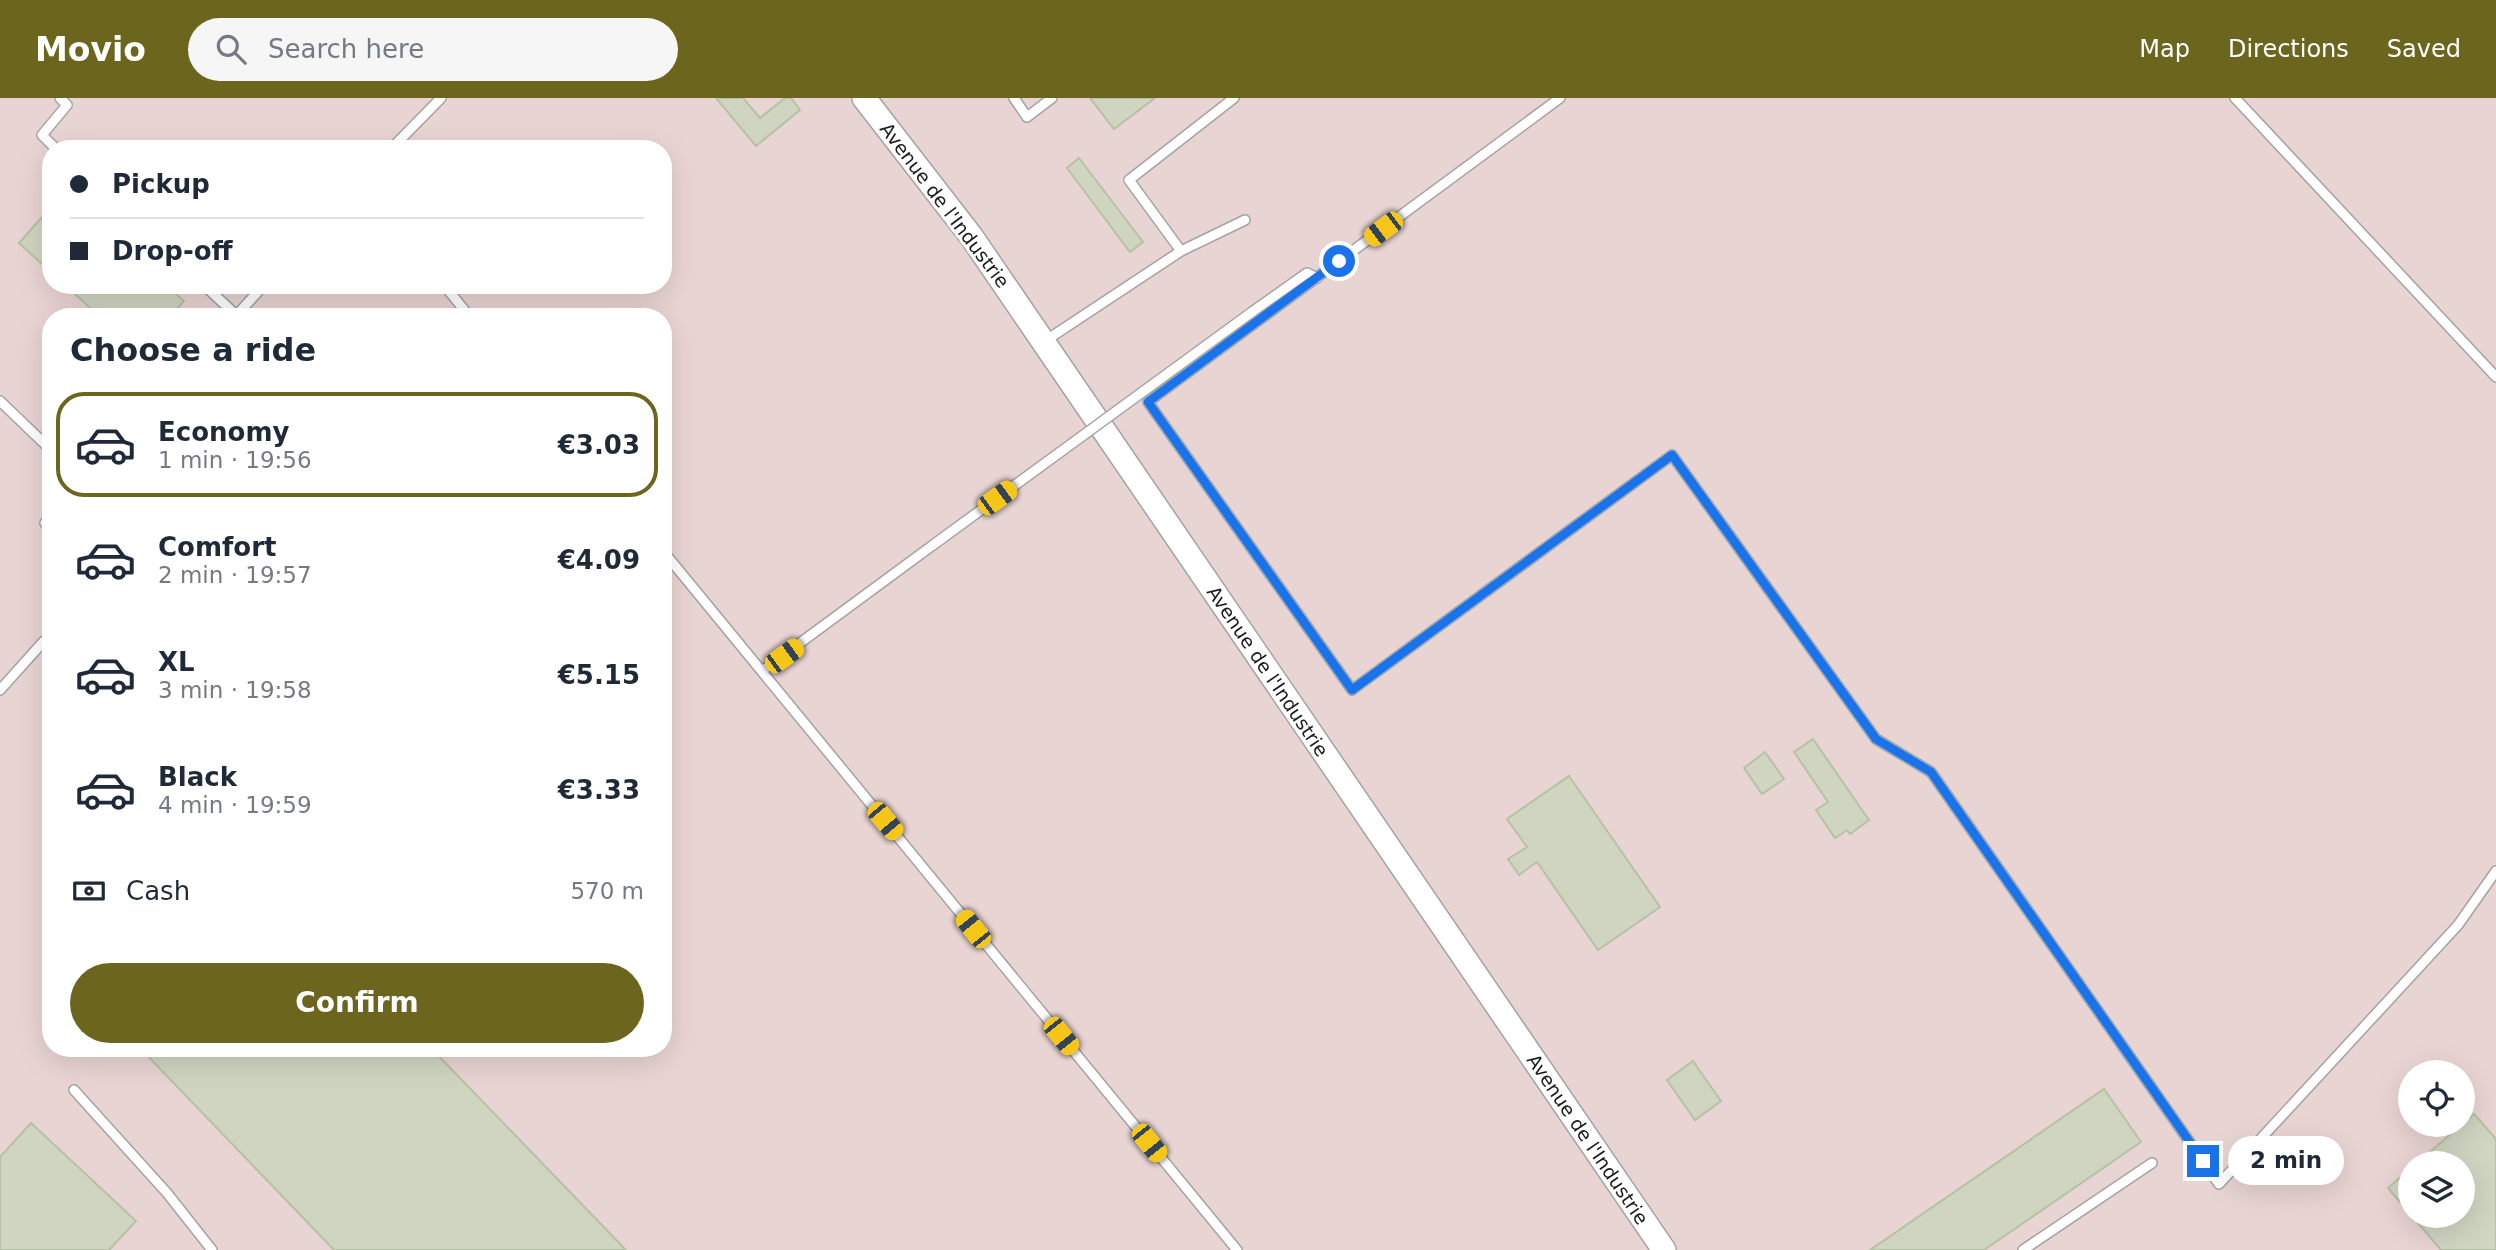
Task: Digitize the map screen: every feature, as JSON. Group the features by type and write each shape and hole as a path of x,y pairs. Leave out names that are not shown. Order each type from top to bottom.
{"street":[{"name":"Avenue de l'Industrie","path":"864,98 971,236 1664,1250"}],"lane":[{"path":"400,140 440,98"},
{"path":"1014,98 1027,117 1052,98"},
{"path":"1181,251 1129,180 1234,98"},
{"path":"1560,98 1148,402 1352,690 1672,455 1876,739 1931,772 2219,1184 2458,925 2496,872"},
{"path":"2235,98 2496,377"},
{"path":"47,140 42,135 67,100"},
{"path":"1044,342 1181,251 1245,220"},
{"path":"762,671 1307,273 1317,278"},
{"path":"213,294 227,308"},
{"path":"242,308 256,294"},
{"path":"451,294 463,308"},
{"path":"0,401 42,441"},
{"path":"672,562 1237,1250"},
{"path":"0,691 42,643"},
{"path":"74,1090 167,1193 212,1250"},
{"path":"2023,1250 2152,1163"}],"shaded area":[{"path":"0,98 2496,98 2496,1250 0,1250"}],"building":[{"path":"716,98 743,98 760,118 785,98 791,98 800,110 756,146"},
{"path":"1090,98 1155,98 1114,129"},
{"path":"1079,158 1143,242 1130,252 1067,168"},
{"path":"42,217 42,264 19,243"},
{"path":"75,294 176,294 184,301 178,308 90,308"},
{"path":"1813,739 1869,820 1850,834 1847,830 1835,838 1816,810 1828,802 1794,752"},
{"path":"1765,752 1784,779 1762,794 1744,768"},
{"path":"1569,776 1660,907 1598,950 1537,862 1519,875 1508,859 1527,847 1507,819"},
{"path":"149,1057 440,1057 626,1250 334,1250"},
{"path":"1693,1061 1721,1101 1695,1120 1667,1080"},
{"path":"2104,1089 2141,1142 1984,1250 1870,1250"},
{"path":"2475,1115 2496,1139 2496,1250 2441,1250 2422,1228 2475,1228 2475,1151 2431,1151 2447,1137 2475,1137"},
{"path":"31,1123 136,1221 109,1250 0,1250 0,1157"},
{"path":"2398,1179 2398,1200 2388,1188"}],"route":[{"path":"1339,261 1148,402 1352,690 1672,455 1876,739 1931,772 2203,1161"}]}
